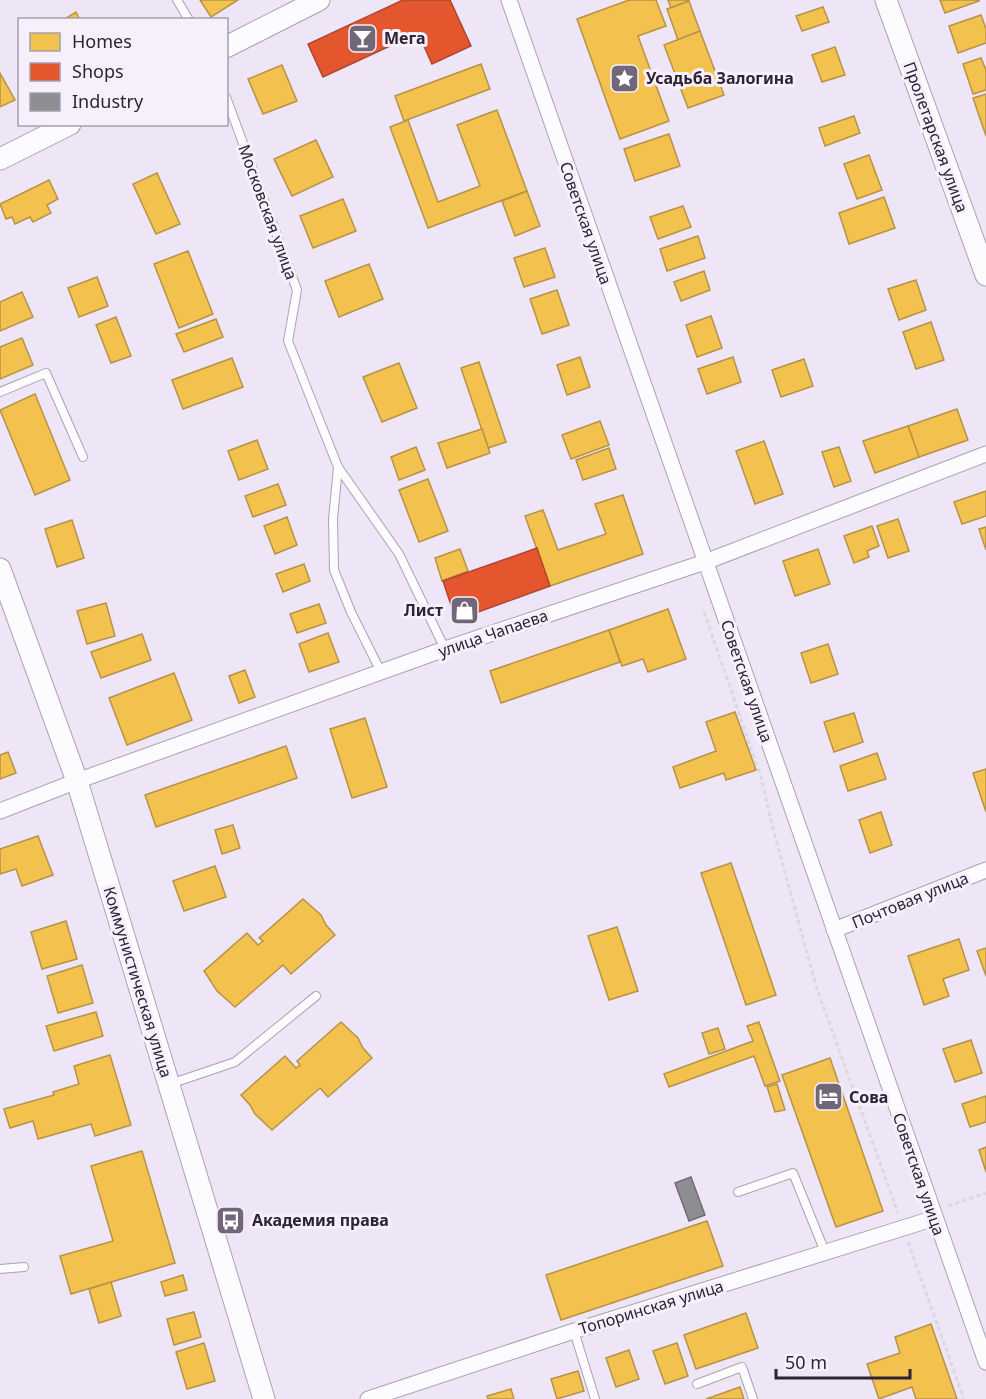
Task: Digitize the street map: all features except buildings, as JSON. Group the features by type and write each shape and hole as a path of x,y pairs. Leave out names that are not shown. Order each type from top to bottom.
{"main road":[{"path":"228,46 319,0"},
{"name":"Пролетарская улица","path":"886,0 986,275"},
{"path":"0,159 66,126"},
{"name":"Коммунистическая улица","path":"0,569 77,781 264,1399"}],"street":[{"name":"Советская улица","path":"509,0 986,1362"},
{"name":"улица Чапаева","path":"0,811 77,781 445,649 705,562 986,454"},
{"name":"Почтовая улица","path":"834,930 986,870"},
{"name":"Топоринская улица","path":"368,1399 574,1331 903,1228 933,1214"}],"lane":[{"path":"177,0 188,18"},
{"name":"Московская улица","path":"228,102 297,290 288,341 338,467 399,554 445,649"},
{"path":"0,392 46,373 83,457"},
{"path":"338,467 333,519 334,570 351,612 381,672"},
{"path":"169,1084 236,1062 316,996"},
{"path":"738,1192 793,1173 825,1252"},
{"path":"0,1269 24,1267"},
{"path":"574,1331 595,1399"},
{"path":"697,1384 742,1367 753,1399"}],"path":[{"path":"704,610 762,777 771,821 816,986 964,1399"},
{"path":"933,1214 986,1193"}],"place":[{"name":"Мега","path":"363,38"},
{"name":"Усадьба Залогина","path":"625,78"},
{"name":"Лист","path":"464,610"},
{"name":"Сова","path":"828,1097"},
{"name":"Академия права","path":"231,1220"}]}
